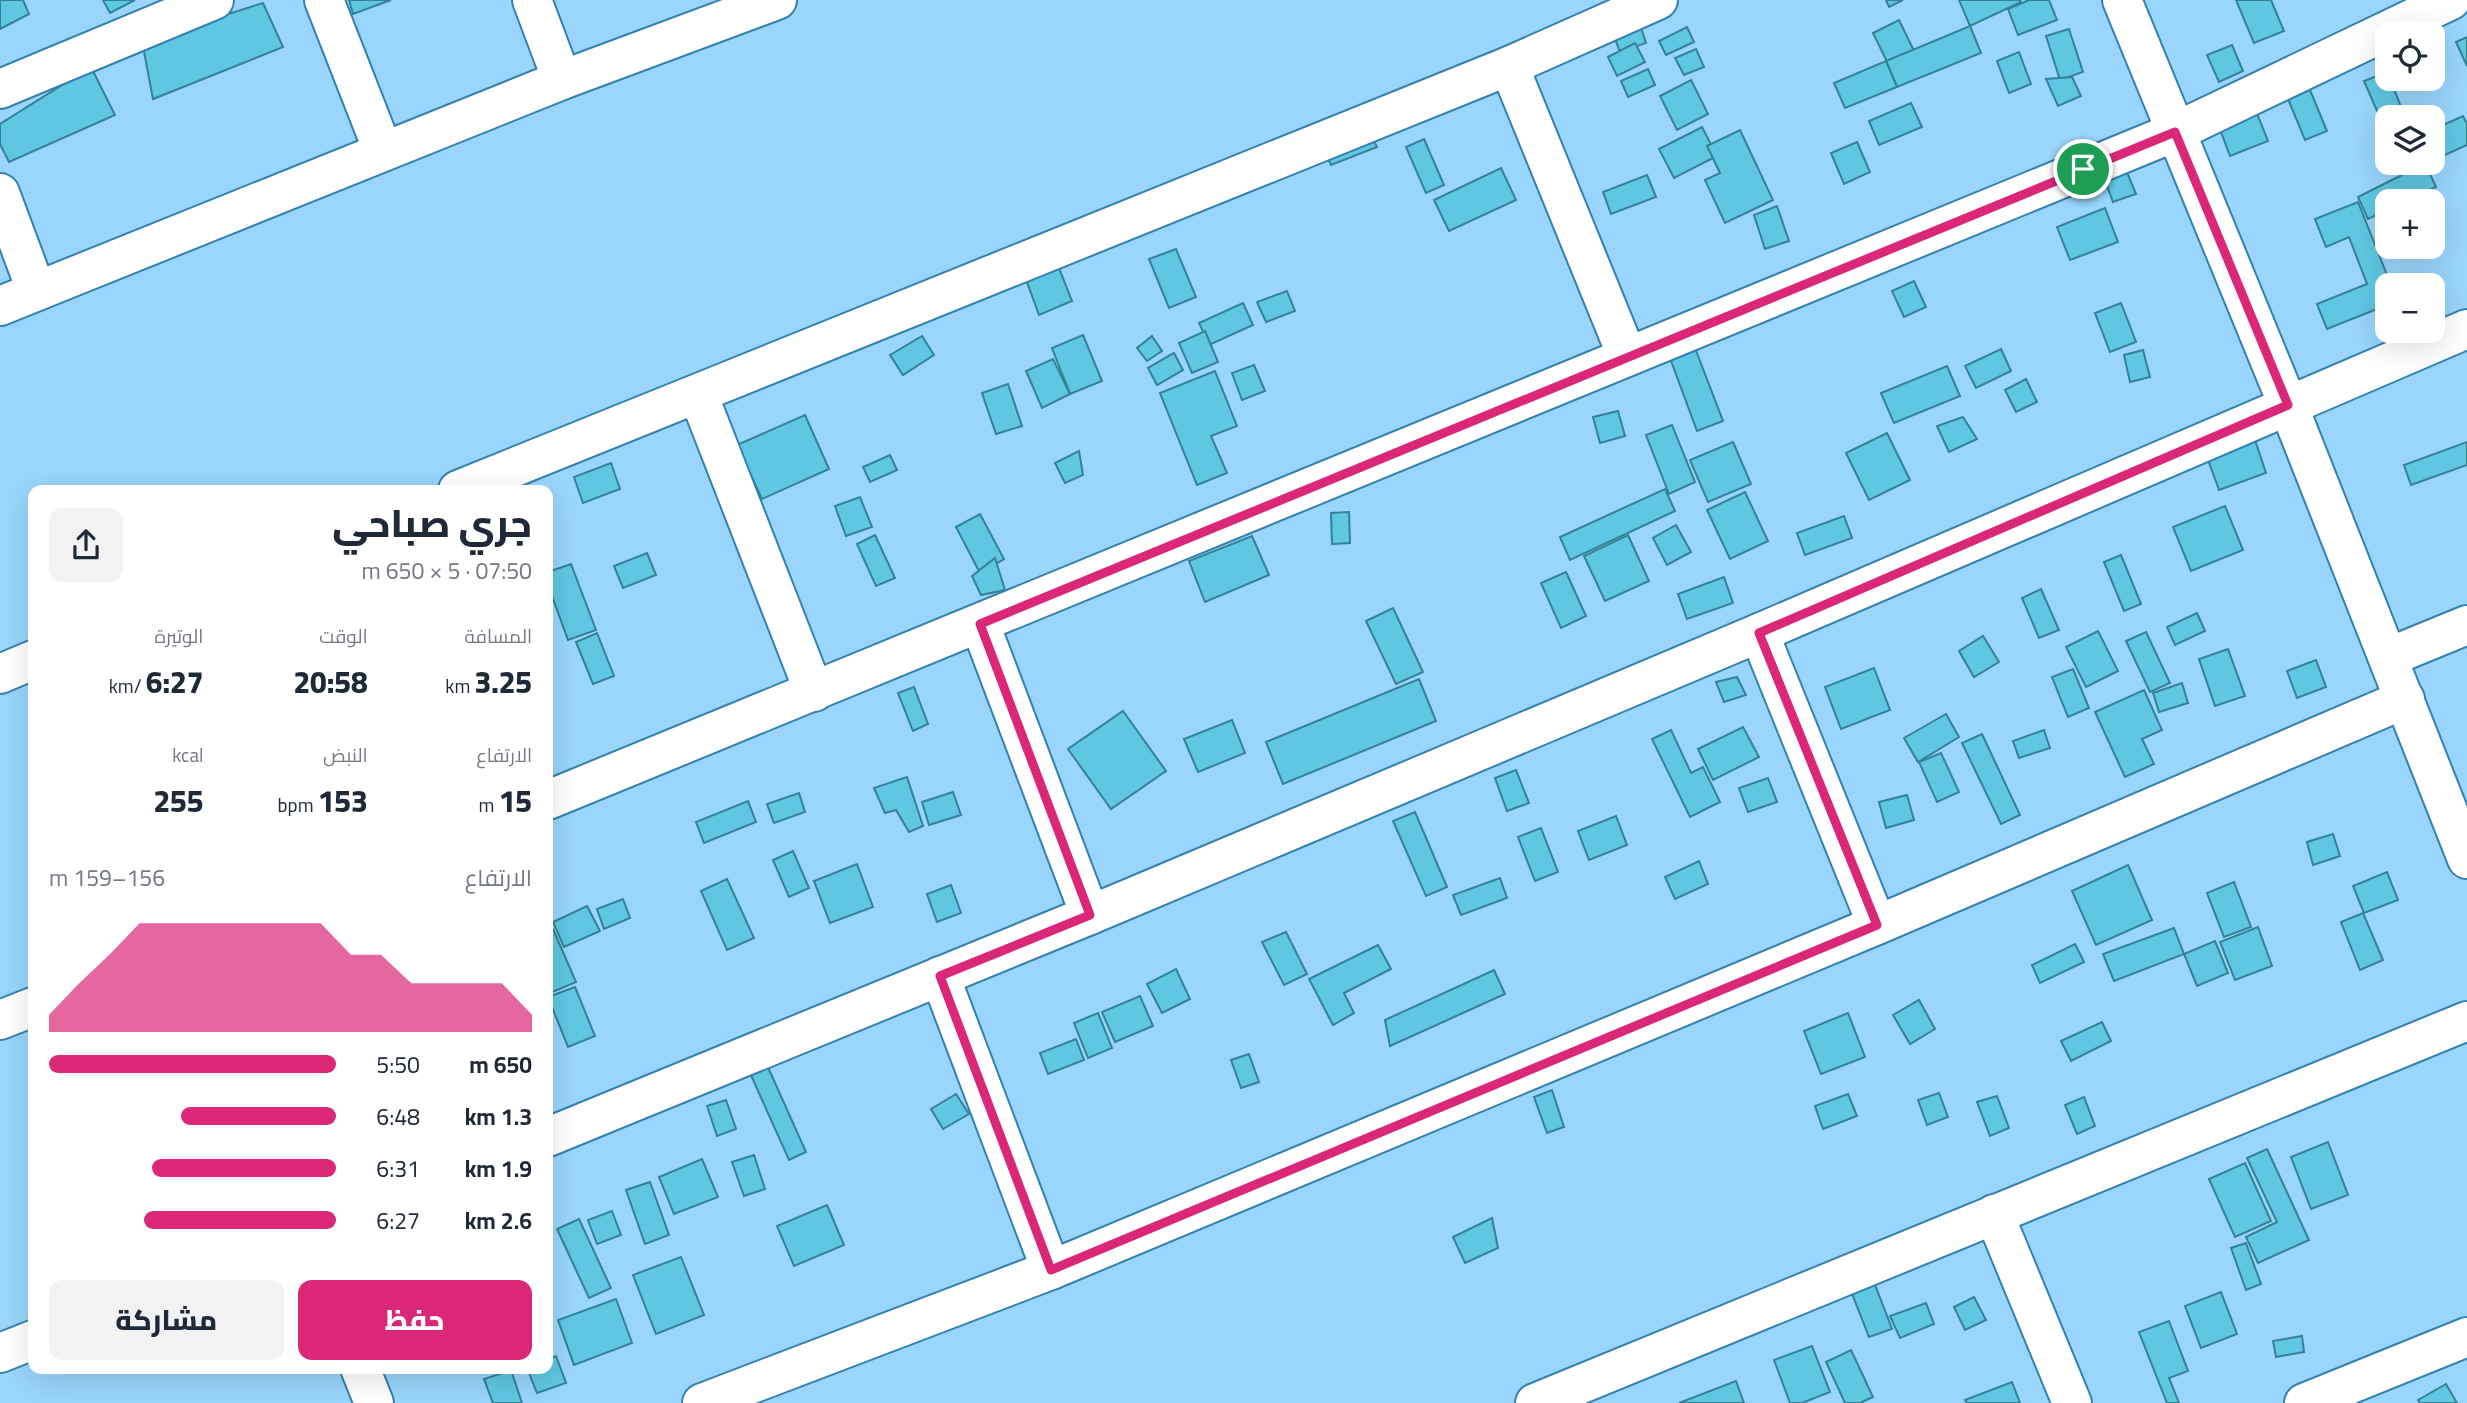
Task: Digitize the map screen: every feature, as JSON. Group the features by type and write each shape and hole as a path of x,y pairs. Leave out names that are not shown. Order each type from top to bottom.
{"street":[{"path":"0,89 214,0"},
{"path":"324,0 383,151"},
{"path":"532,0 562,80"},
{"path":"0,306 562,80 777,0"},
{"path":"470,485 1509,66 1658,0"},
{"path":"2122,0 2288,405 2467,859"},
{"path":"553,798 2175,132 2451,0"},
{"path":"1509,66 1627,356"},
{"path":"0,193 37,290"},
{"path":"553,1135 1090,915 1759,633 2467,329"},
{"path":"698,394 814,692"},
{"path":"980,624 1090,915"},
{"path":"2389,657 2467,625"},
{"path":"1759,633 1877,925"},
{"path":"0,674 28,662"},
{"path":"702,1403 1051,1270 1877,925 2405,699"},
{"path":"940,976 1051,1270"},
{"path":"0,1020 28,1009"},
{"path":"1535,1403 2467,1021"},
{"path":"1994,1214 2073,1403"},
{"path":"2304,1403 2467,1337"},
{"path":"0,1353 28,1342"},
{"path":"362,1374 374,1403"}],"building":[{"path":"0,0 23,0 29,14 0,29"},
{"path":"103,0 135,0 110,13"},
{"path":"349,0 391,0 353,14"},
{"path":"1886,0 1903,0 1889,7"},
{"path":"1959,0 2020,0 2021,2 1970,26"},
{"path":"2029,0 2049,0 2057,20 2018,35 2008,9"},
{"path":"2236,0 2271,0 2284,31 2254,43"},
{"path":"263,3 283,47 153,99 142,41"},
{"path":"1899,20 1917,57 1891,70 1873,33"},
{"path":"1639,22 1646,43 1620,52 1612,31"},
{"path":"1970,26 1981,53 1897,87 1886,61"},
{"path":"1687,27 1694,42 1666,55 1659,41"},
{"path":"2069,29 2083,72 2060,80 2046,36"},
{"path":"2467,37 2467,66 2456,42"},
{"path":"1635,43 1645,62 1617,76 1608,57"},
{"path":"2232,45 2243,71 2219,82 2207,55"},
{"path":"1696,49 1704,67 1684,75 1675,58"},
{"path":"2019,52 2031,84 2009,93 1997,61"},
{"path":"1886,61 1897,87 1845,108 1834,83"},
{"path":"91,67 115,115 9,162 0,144 0,124"},
{"path":"1648,69 1655,85 1628,97 1621,81"},
{"path":"2072,77 2081,96 2058,106 2046,79"},
{"path":"2375,77 2375,91 2395,91 2400,105 2375,106 2364,81"},
{"path":"1691,80 1708,114 1677,130 1660,96"},
{"path":"2310,90 2327,131 2305,140 2288,99"},
{"path":"1911,103 1922,127 1879,145 1869,121"},
{"path":"2256,111 2268,141 2230,156 2218,124"},
{"path":"2463,116 2467,124 2467,145 2445,155 2445,124"},
{"path":"1702,127 1717,156 1674,178 1659,149"},
{"path":"1740,130 1773,200 1725,223 1705,180 1720,173 1707,146"},
{"path":"1370,132 1377,147 1331,165 1324,150"},
{"path":"1424,139 1444,185 1426,193 1406,147"},
{"path":"1857,142 1870,172 1844,184 1831,153"},
{"path":"1501,168 1516,200 1449,231 1434,200"},
{"path":"2126,170 2136,194 2113,202 2104,178"},
{"path":"1647,175 1656,197 1611,214 1603,192"},
{"path":"2402,175 2430,175 2436,187 2375,189 2375,216 2368,219 2358,197"},
{"path":"2358,202 2375,245 2375,259 2381,259 2386,273 2375,273 2375,310 2327,329 2317,304 2367,284 2349,237 2326,247 2315,219"},
{"path":"1777,206 1789,241 1765,249 1754,215"},
{"path":"2105,208 2118,242 2070,260 2057,227"},
{"path":"1176,249 1196,297 1169,308 1149,259"},
{"path":"1055,258 1072,301 1039,315 1023,271"},
{"path":"1914,281 1926,307 1904,317 1892,291"},
{"path":"1287,291 1295,311 1266,322 1257,302"},
{"path":"1243,303 1253,325 1209,345 1199,323"},
{"path":"2121,303 2136,342 2110,352 2095,313"},
{"path":"1205,331 1218,362 1192,373 1179,343"},
{"path":"1083,335 1102,381 1070,394 1052,348"},
{"path":"922,336 934,355 903,375 890,355"},
{"path":"1152,336 1162,351 1147,361 1137,348"},
{"path":"1695,348 1723,421 1697,431 1670,358"},
{"path":"2001,349 2011,371 1976,388 1965,366"},
{"path":"2143,350 2150,377 2130,382 2124,355"},
{"path":"1174,353 1183,370 1157,385 1148,368"},
{"path":"1053,359 1070,394 1042,408 1026,371"},
{"path":"1254,365 1265,391 1242,400 1232,373"},
{"path":"1947,366 1960,396 1894,423 1881,393"},
{"path":"1215,371 1237,426 1211,436 1227,473 1197,485 1160,393"},
{"path":"2026,379 2037,402 2016,412 2005,390"},
{"path":"1008,384 1022,426 996,434 982,393"},
{"path":"1618,411 1625,436 1600,443 1593,417"},
{"path":"805,415 829,469 762,499 737,445"},
{"path":"1963,417 1977,439 1949,452 1937,426"},
{"path":"1672,425 1695,482 1669,494 1646,435"},
{"path":"1887,433 1910,480 1869,500 1846,453"},
{"path":"2254,437 2266,473 2219,490 2206,454"},
{"path":"1733,442 1751,484 1708,502 1690,460"},
{"path":"2467,442 2467,465 2411,485 2404,465"},
{"path":"1079,451 1083,475 1065,483 1055,463"},
{"path":"890,455 897,470 870,482 863,467"},
{"path":"611,463 620,489 583,503 574,477"},
{"path":"1665,489 1675,511 1570,560 1560,537"},
{"path":"1745,492 1768,541 1730,559 1707,510"},
{"path":"860,497 872,527 846,536 835,506"},
{"path":"2225,506 2243,550 2191,571 2173,527"},
{"path":"1349,512 1350,543 1332,544 1331,513"},
{"path":"980,514 1004,559 980,573 956,527"},
{"path":"1844,516 1852,538 1805,555 1797,533"},
{"path":"1676,525 1691,552 1667,565 1653,538"},
{"path":"875,535 895,578 876,586 857,544"},
{"path":"1628,535 1649,581 1605,601 1584,556"},
{"path":"1252,536 1269,575 1205,602 1189,561"},
{"path":"647,553 656,575 623,588 614,566"},
{"path":"2121,555 2141,604 2124,611 2104,562"},
{"path":"995,558 1005,590 981,595 972,576"},
{"path":"571,564 596,630 568,640 553,599 553,570"},
{"path":"1566,572 1586,616 1561,628 1541,583"},
{"path":"1724,577 1733,603 1687,619 1678,594"},
{"path":"2041,589 2059,630 2039,638 2022,598"},
{"path":"1393,608 1423,672 1396,684 1366,621"},
{"path":"2197,613 2205,631 2175,645 2167,627"},
{"path":"2098,631 2118,671 2086,687 2066,647"},
{"path":"2146,632 2170,683 2150,692 2126,641"},
{"path":"597,633 614,676 593,684 576,642"},
{"path":"1983,636 1999,662 1974,677 1959,651"},
{"path":"2228,649 2245,696 2215,706 2199,659"},
{"path":"2316,660 2326,687 2297,698 2287,671"},
{"path":"1874,668 1890,710 1841,729 1825,687"},
{"path":"2073,669 2089,708 2068,717 2052,677"},
{"path":"1737,677 1746,695 1724,702 1716,682"},
{"path":"1419,679 1436,721 1283,784 1266,742"},
{"path":"2182,683 2188,703 2159,712 2153,693"},
{"path":"914,687 928,724 913,731 898,693"},
{"path":"2144,690 2162,730 2142,739 2154,764 2125,777 2095,712"},
{"path":"1123,711 1166,771 1111,809 1068,749"},
{"path":"1946,714 1959,737 1918,762 1904,738"},
{"path":"1232,720 1245,753 1198,772 1184,739"},
{"path":"1743,727 1759,757 1713,780 1698,749"},
{"path":"1671,730 1691,773 1703,767 1720,802 1690,817 1652,739"},
{"path":"2044,730 2050,748 2019,758 2013,741"},
{"path":"1982,734 2020,815 2001,824 1962,743"},
{"path":"1941,753 1959,792 1937,802 1919,762"},
{"path":"1516,770 1529,803 1507,811 1495,778"},
{"path":"907,777 923,826 909,832 896,810 885,813 874,788"},
{"path":"1768,778 1777,802 1748,812 1739,788"},
{"path":"953,792 961,815 929,825 922,802"},
{"path":"799,793 805,812 774,823 767,804"},
{"path":"1907,795 1914,820 1886,828 1879,802"},
{"path":"748,801 756,822 704,843 696,822"},
{"path":"1415,812 1447,887 1426,896 1393,821"},
{"path":"1616,816 1627,845 1589,860 1578,831"},
{"path":"1541,828 1558,872 1535,881 1518,837"},
{"path":"2333,834 2340,856 2313,865 2307,842"},
{"path":"793,851 809,888 789,897 773,860"},
{"path":"1699,861 1708,884 1675,899 1665,877"},
{"path":"857,864 873,907 830,923 814,881"},
{"path":"2128,865 2152,920 2096,945 2072,891"},
{"path":"2387,872 2398,900 2364,913 2353,886"},
{"path":"1500,878 1507,898 1461,915 1453,895"},
{"path":"727,879 754,938 727,950 701,891"},
{"path":"2234,882 2251,927 2224,937 2207,893"},
{"path":"951,885 961,913 937,922 927,894"},
{"path":"623,899 630,918 604,929 597,909"},
{"path":"587,906 600,931 564,947 553,922"},
{"path":"2363,913 2383,960 2360,970 2341,922"},
{"path":"2258,927 2272,966 2235,980 2220,942"},
{"path":"2174,928 2184,954 2114,981 2103,954"},
{"path":"553,929 576,982 553,992"},
{"path":"1286,932 1307,974 1284,985 1262,942"},
{"path":"2215,941 2228,973 2197,986 2184,954"},
{"path":"2075,944 2084,962 2040,983 2032,965"},
{"path":"1378,945 1391,969 1344,993 1354,1013 1333,1025 1309,979"},
{"path":"1176,969 1190,999 1162,1013 1147,984"},
{"path":"1494,970 1505,994 1390,1046 1385,1020"},
{"path":"575,987 595,1036 568,1047 553,1010 553,995"},
{"path":"1140,996 1153,1026 1115,1042 1102,1012"},
{"path":"1919,1000 1935,1029 1910,1044 1893,1015"},
{"path":"1098,1013 1112,1048 1088,1058 1074,1023"},
{"path":"1848,1013 1865,1057 1821,1074 1804,1031"},
{"path":"2102,1022 2111,1041 2071,1061 2061,1041"},
{"path":"1076,1039 1084,1060 1048,1074 1040,1053"},
{"path":"1249,1054 1259,1082 1241,1088 1231,1060"},
{"path":"767,1065 806,1152 789,1160 750,1073"},
{"path":"1552,1090 1564,1127 1547,1133 1534,1097"},
{"path":"1939,1093 1948,1117 1927,1125 1918,1100"},
{"path":"956,1094 969,1114 943,1129 931,1109"},
{"path":"1848,1094 1857,1116 1823,1129 1815,1106"},
{"path":"1997,1096 2009,1128 1990,1136 1977,1102"},
{"path":"2084,1097 2095,1126 2077,1134 2065,1105"},
{"path":"726,1100 736,1129 717,1136 707,1106"},
{"path":"2328,1142 2348,1195 2311,1209 2291,1157"},
{"path":"2267,1149 2309,1240 2258,1263 2246,1237 2277,1222 2247,1158"},
{"path":"754,1155 765,1189 744,1196 732,1162"},
{"path":"702,1159 718,1197 674,1214 659,1177"},
{"path":"2245,1163 2271,1221 2235,1237 2209,1179"},
{"path":"650,1182 669,1235 645,1244 626,1190"},
{"path":"827,1205 844,1245 794,1266 777,1226"},
{"path":"612,1211 621,1235 597,1244 588,1220"},
{"path":"1492,1218 1498,1248 1465,1263 1453,1237"},
{"path":"579,1219 611,1288 589,1298 557,1229"},
{"path":"2246,1243 2261,1284 2246,1290 2231,1248"},
{"path":"681,1257 704,1315 656,1334 633,1275"},
{"path":"1874,1282 1892,1329 1869,1337 1851,1291"},
{"path":"2221,1292 2237,1334 2201,1348 2185,1306"},
{"path":"1974,1297 1986,1320 1965,1330 1954,1307"},
{"path":"616,1299 632,1343 574,1365 558,1320"},
{"path":"1926,1303 1934,1324 1900,1338 1890,1316"},
{"path":"2169,1321 2188,1371 2169,1378 2179,1403 2167,1403 2139,1332"},
{"path":"2302,1336 2304,1352 2276,1357 2273,1341"},
{"path":"1812,1346 1830,1392 1802,1403 1790,1403 1774,1360"},
{"path":"1851,1350 1873,1397 1860,1403 1845,1403 1826,1362"},
{"path":"556,1356 566,1383 537,1393 529,1374 553,1374 553,1357"},
{"path":"499,1374 512,1374 522,1403 493,1403 484,1379"},
{"path":"1736,1381 1744,1403 1679,1403"},
{"path":"2012,1382 2020,1403 1967,1403 1965,1400"},
{"path":"2446,1384 2457,1403 2420,1403 2418,1400"}],"route":[{"path":"2175,132 2288,405 1759,633 1877,925 1051,1270 940,976 1090,915 980,624 2083,169 2175,132"}]}
